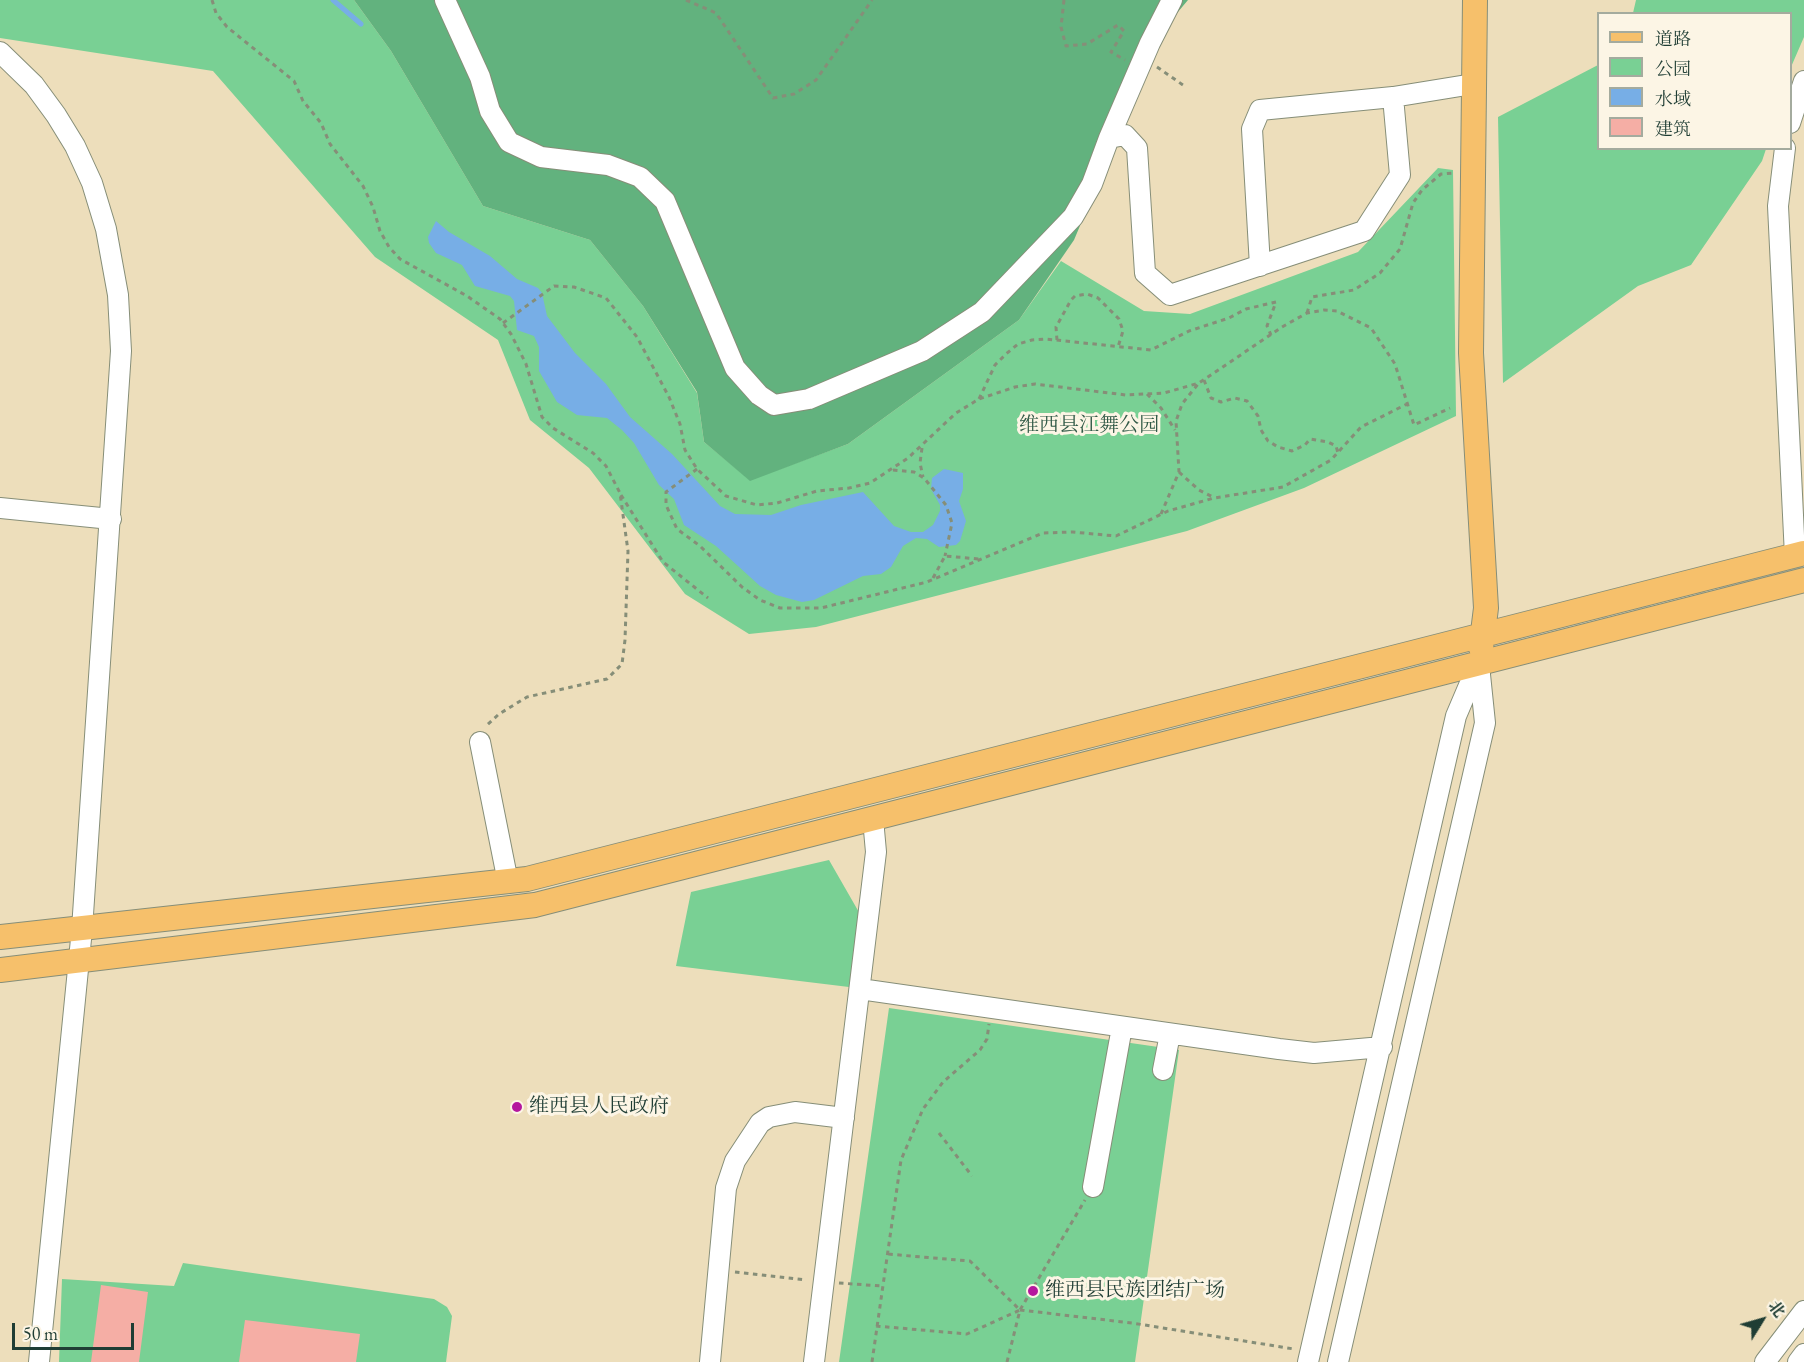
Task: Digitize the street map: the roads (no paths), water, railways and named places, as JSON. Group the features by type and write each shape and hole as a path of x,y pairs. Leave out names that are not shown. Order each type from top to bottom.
{"main road":[{"path":"1475,0 1471,353 1486,608 1479,662"},
{"path":"0,937 508,882 1799,555"},
{"path":"0,970 535,905 1804,580"}],"street":[{"path":"446,0 480,77 490,111 509,142 541,158 608,165 619,169 640,177 665,201 735,368 759,395 774,405 809,399 922,351 982,312 1073,217 1092,184 1108,138 1172,0"},
{"path":"0,52 34,85 75,146 92,183 106,229 118,295 121,351 82,928 39,1362"},
{"path":"1792,120 1804,81"},
{"path":"1260,266 1252,129 1260,110 1393,97 1473,84"},
{"path":"1108,138 1125,135 1137,148 1145,273 1170,296 1364,231 1400,176 1393,97"},
{"path":"1785,150 1778,206 1799,555"},
{"path":"0,508 111,519"},
{"path":"1309,1357 1456,717 1479,662"},
{"path":"1338,1362 1485,723 1479,662"},
{"path":"480,742 508,882"},
{"path":"814,1362 876,852 873,819"},
{"path":"860,989 1314,1053 1382,1047"},
{"path":"1093,1187 1122,1027"},
{"path":"1163,1070 1170,1034"},
{"path":"711,1362 726,1188 735,1161 760,1123 779,1113 795,1112 844,1118"},
{"path":"1765,1362 1804,1311"},
{"path":"1798,1362 1804,1354"}],"water":[{"path":"436,221 449,232 490,256 517,279 538,288 542,293 547,316 575,353 606,384 630,417 672,454 720,506 735,514 771,515 801,505 863,492 894,526 911,532 923,532 933,525 940,511 940,505 931,489 932,478 944,469 963,473 963,489 959,501 966,521 960,541 956,545 939,547 927,539 916,538 903,546 891,567 881,574 863,576 814,600 802,602 776,595 760,586 716,546 684,525 674,499 659,485 634,443 622,430 607,418 577,415 557,402 539,371 539,347 534,336 517,330 514,301 510,296 475,286 462,265 436,253 428,237"}],"waterway":[{"path":"333,0 361,24"}],"place":[{"name":"维西县人民政府","path":"517,1107"},
{"name":"维西县民族团结广场","path":"1033,1291"}],"park label":[{"name":"维西县江舞公园","path":"1089,426"}]}
